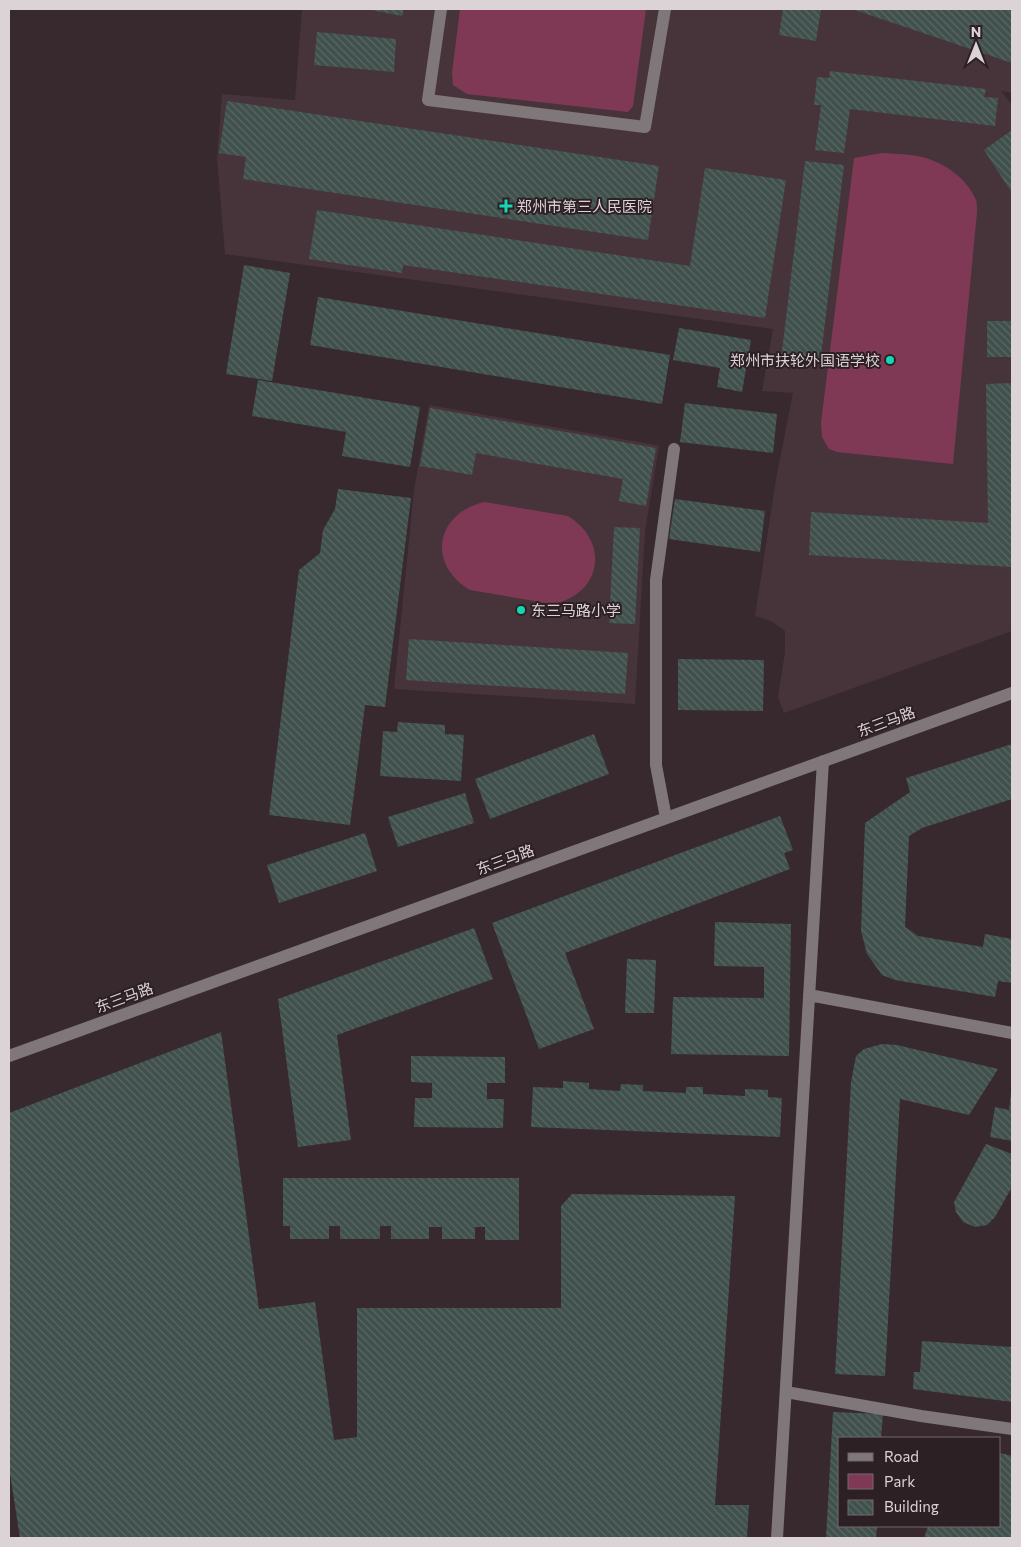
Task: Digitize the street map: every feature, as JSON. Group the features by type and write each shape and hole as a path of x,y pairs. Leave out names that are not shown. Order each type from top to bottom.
{"street":[{"path":"441,9 428,100 645,127 665,9"},
{"path":"666,818 656,765 656,580 674,449"},
{"name":"东三马路","path":"9,1056 1012,693"},
{"path":"777,1538 823,761"},
{"path":"809,995 1012,1033"},
{"path":"786,1392 921,1416 1012,1429"}],"shaded area":[{"path":"302,9 1012,9 1012,93 1001,91 1012,105 1012,631 784,713 778,697 785,652 785,631 771,621 755,616 776,479 793,393 762,391 773,329 225,254 217,158 222,94 295,100"},
{"name":"东三马路小学","path":"429,405 667,447 659,446 645,532 635,704 394,689 414,490"}],"green space":[{"path":"460,9 646,9 633,106 628,112 467,94 453,85 452,73"},
{"path":"882,153 917,156 930,159 946,167 967,185 976,201 977,212 953,464 837,452 829,449 822,437 821,423 854,158"},
{"path":"484,502 568,516 581,527 590,539 595,553 595,566 590,579 582,590 569,598 553,604 470,590 456,579 447,567 442,541 447,528 455,517 468,508"}],"building":[{"path":"366,9 404,9 402,16"},
{"path":"783,9 821,9 816,41 779,35"},
{"path":"852,9 1012,9 1012,63"},
{"path":"317,32 396,39 394,72 314,65"},
{"path":"830,71 986,89 984,97 998,98 995,126 850,109 844,153 815,150 821,105 814,105 817,77 829,78"},
{"path":"227,101 659,166 648,240 243,179 246,157 219,153"},
{"path":"1012,130 1012,193 984,150"},
{"path":"805,161 844,165 820,364 781,359"},
{"path":"705,168 786,180 765,318 403,265 402,273 309,259 317,210 690,266"},
{"path":"244,265 290,273 272,381 226,374"},
{"path":"318,297 670,355 662,404 310,345"},
{"path":"987,321 1012,321 1012,357 987,357"},
{"path":"679,328 751,340 742,392 717,387 720,368 673,360"},
{"path":"258,380 420,407 410,467 342,456 346,432 252,416"},
{"path":"1012,383 1012,567 809,555 811,512 988,523 986,384"},
{"path":"685,403 777,414 773,453 680,442"},
{"path":"430,408 656,448 646,506 619,501 623,479 476,453 472,475 420,466"},
{"path":"338,489 411,498 385,707 365,705 350,825 269,815 299,570 320,553 323,530 335,509"},
{"path":"675,499 765,511 760,552 669,539"},
{"path":"614,527 640,528 635,624 609,623"},
{"path":"409,639 628,653 625,694 406,680"},
{"path":"678,659 764,660 763,711 678,710"},
{"path":"398,722 445,725 445,734 464,735 461,781 380,776 383,731 397,732"},
{"path":"594,734 609,774 490,819 475,779"},
{"path":"1012,744 1012,799 922,828 909,836 905,927 918,936 983,947 985,934 1012,939 1012,983 998,981 995,997 895,980 882,975 867,954 861,931 865,823 910,792 906,778"},
{"path":"465,793 474,823 398,847 388,817"},
{"path":"780,816 793,850 784,853 790,869 565,953 594,1029 539,1049 492,923"},
{"path":"365,833 377,871 279,903 267,865"},
{"path":"715,922 791,924 789,1056 671,1054 673,997 764,998 764,967 714,966"},
{"path":"474,928 493,979 337,1035 351,1140 298,1147 278,999"},
{"path":"627,959 656,960 654,1013 625,1013"},
{"path":"221,1032 259,1309 315,1302 334,1440 357,1437 357,1308 561,1308 561,1206 572,1194 735,1196 715,1505 749,1505 747,1538 20,1538 9,1467 9,1113"},
{"path":"882,1044 897,1045 998,1069 969,1115 900,1099 885,1376 835,1374 851,1082 856,1056 864,1049"},
{"path":"411,1056 505,1057 505,1083 487,1083 487,1099 504,1099 503,1128 414,1127 415,1098 432,1098 432,1083 411,1082"},
{"path":"563,1081 589,1083 589,1089 620,1091 621,1084 643,1085 643,1091 686,1093 686,1087 703,1087 703,1094 745,1096 745,1089 768,1090 768,1097 782,1098 780,1137 531,1127 533,1087 563,1088"},
{"path":"1011,1092 1012,1141 990,1137 995,1107 1009,1110"},
{"path":"986,1144 1012,1154 1012,1187 995,1217 987,1225 975,1227 963,1222 956,1212 954,1202"},
{"path":"283,1178 519,1178 519,1240 485,1240 485,1227 475,1227 475,1239 442,1239 442,1227 429,1227 429,1239 391,1239 391,1226 380,1226 380,1239 340,1239 340,1226 329,1226 329,1239 290,1239 290,1226 283,1226"},
{"path":"922,1341 1012,1347 1012,1402 913,1389 914,1372 920,1372"},
{"path":"833,1412 883,1414 881,1437 838,1437 838,1527 877,1527 876,1538 826,1538"},
{"path":"1001,1453 1012,1456 1012,1538 924,1538 928,1527 1001,1527"}],"place":[{"name":"郑州市第三人民医院","path":"506,206"},
{"name":"郑州市扶轮外国语学校","path":"890,360"},
{"name":"东三马路小学","path":"521,610"}]}
